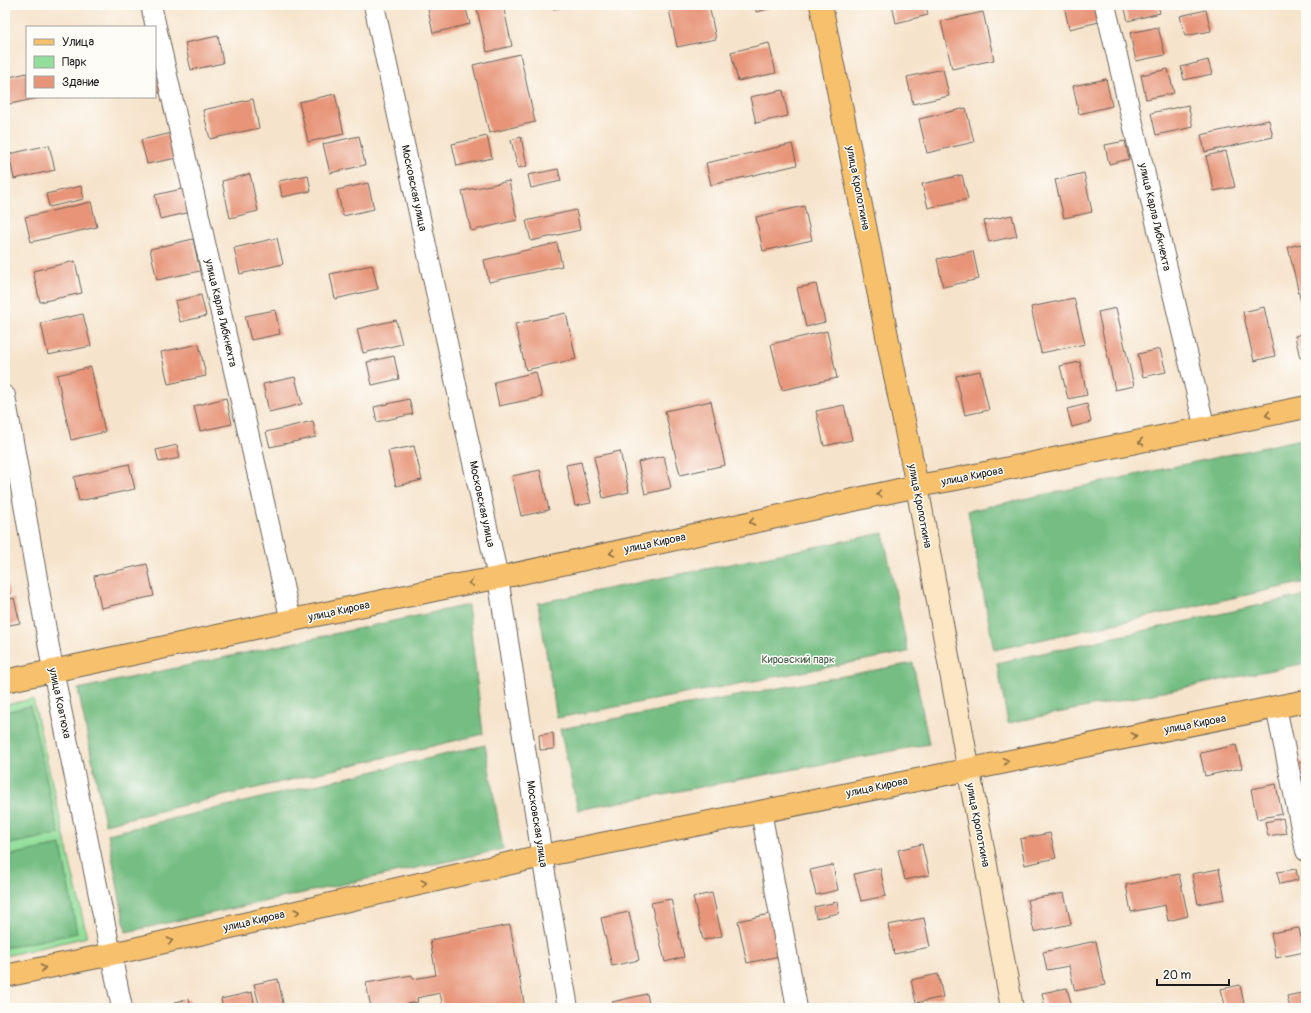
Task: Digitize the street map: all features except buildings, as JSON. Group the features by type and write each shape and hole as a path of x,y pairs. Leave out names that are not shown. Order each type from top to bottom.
{"main road":[{"name":"улица Кропоткина","path":"821,5 917,486 1012,1008"},
{"name":"улица Кирова","path":"5,681 463,584 498,578 917,486 1205,429 1306,406"},
{"name":"улица Кирова","path":"5,976 112,954 542,856 968,768 1306,701"}],"street":[{"name":"улица Карла Либкнехта","path":"151,5 156,26"},
{"name":"Московская улица","path":"374,5 498,578 542,856 568,1008"},
{"name":"улица Карла Либкнехта","path":"1105,5 1205,429"},
{"name":"улица Карла Либкнехта","path":"156,27 291,621"},
{"name":"улица Ковтюха","path":"5,396 53,670 122,1008"},
{"path":"1276,707 1306,851"},
{"path":"761,811 797,1008"}],"green space":[{"path":"1306,438 1306,582 994,650 968,511"},
{"name":"Кировский парк","path":"883,533 908,652 557,718 538,603"},
{"path":"1306,595 1306,663 1008,723 997,663"},
{"path":"468,605 483,734 105,824 78,689"},
{"path":"913,663 929,744 578,810 560,729"},
{"path":"33,699 87,937 5,956 5,705"},
{"path":"30,706 59,834 5,845 5,712"},
{"path":"485,745 503,849 126,932 108,834"},
{"path":"61,845 77,933 5,948 5,856"}]}
